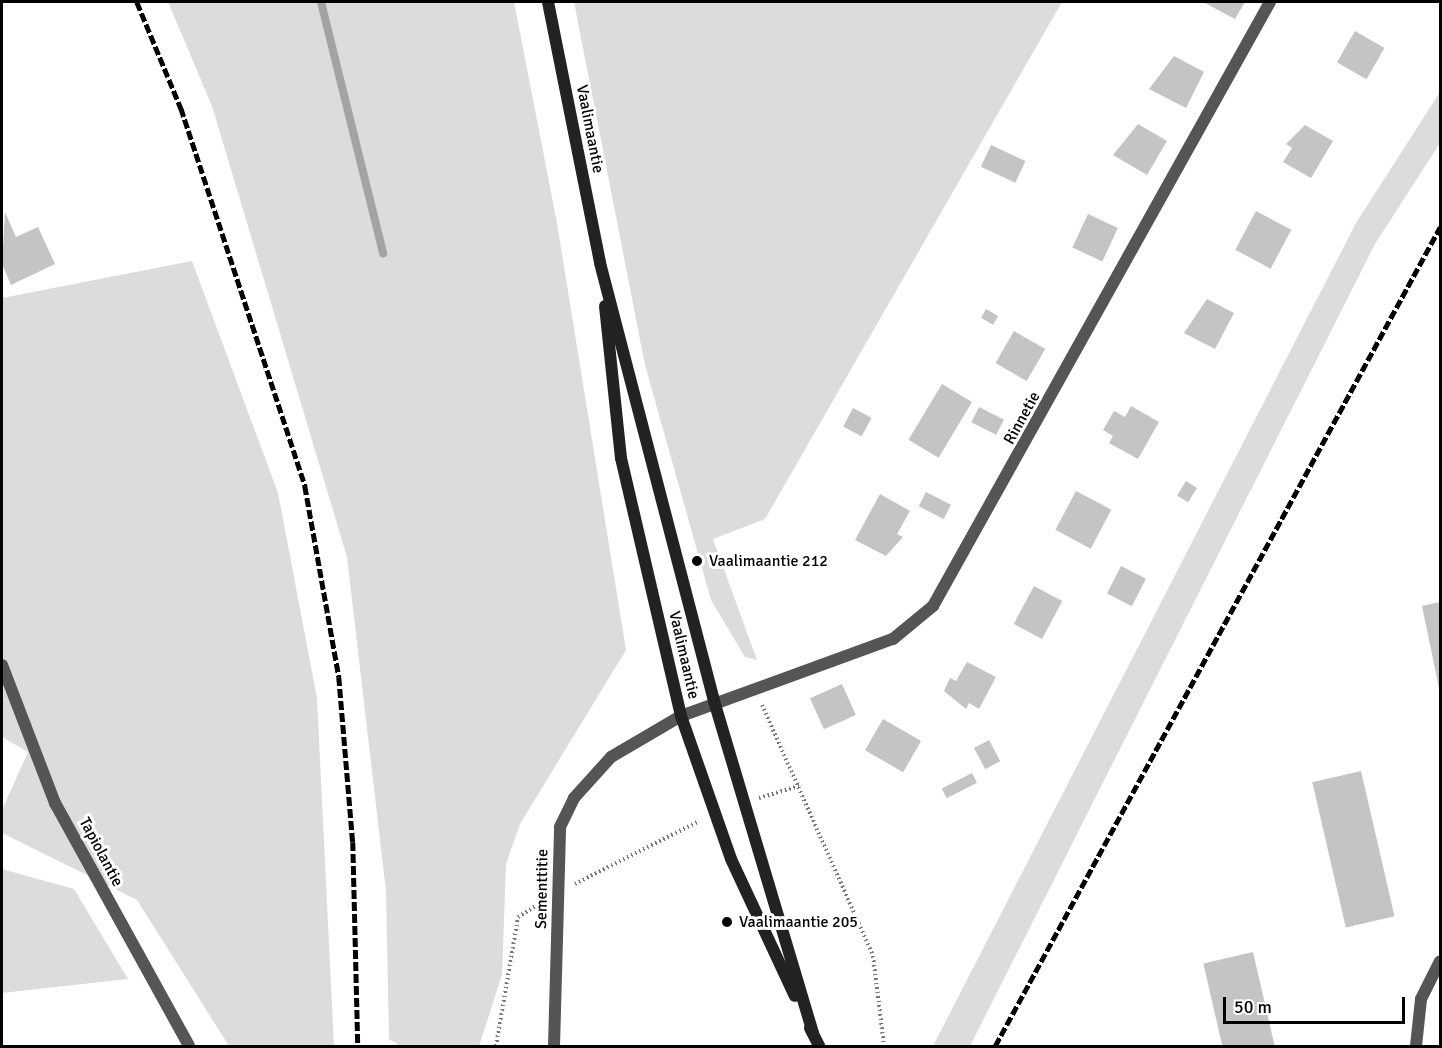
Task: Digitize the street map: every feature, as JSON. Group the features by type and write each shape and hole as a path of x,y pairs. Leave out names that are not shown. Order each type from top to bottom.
{"main road":[{"name":"Vaalimaantie","path":"548,2 600,263 714,701 813,1034"},
{"name":"Vaalimaantie","path":"600,263 621,458 681,716 715,813 819,1047"}],"street":[{"name":"Rinnetie","path":"681,716 714,701 893,639 933,606 1270,2"},
{"name":"Tapiolantie","path":"2,665 55,803 189,1047"},
{"name":"Sementtitie","path":"554,1047 558,1022 556,893 560,827 574,798 611,757 681,716"},
{"path":"1416,1047 1421,999 1440,961"}],"path":[{"path":"753,687 802,785 873,956 884,1047"},
{"path":"744,803 802,785"},
{"path":"496,1047 518,917 556,893 715,813"}],"shaded area":[{"path":"168,2 514,2 557,223 626,650 520,824 506,864 502,975 479,1046 400,1046 389,1039 386,891 347,557 212,106"},
{"path":"574,2 1062,2 765,519 713,539 757,660 745,657 711,600 645,365"},
{"path":"1440,92 1440,143 1375,244 970,1046 933,1046 1356,223"},
{"path":"192,261 278,493 317,698 334,1046 229,1046 137,900 2,833 2,810 28,752 2,737 2,298"},
{"path":"2,869 74,889 128,979 2,993"}],"building":[{"path":"1203,2 1245,2 1235,19"},
{"path":"1355,31 1384,48 1366,79 1337,62"},
{"path":"1174,56 1204,72 1186,108 1149,89"},
{"path":"1138,124 1167,141 1147,175 1113,155"},
{"path":"1305,125 1333,141 1311,178 1283,162 1292,148 1286,144"},
{"path":"991,145 1025,161 1015,183 981,167"},
{"path":"1256,211 1291,230 1271,269 1235,250"},
{"path":"5,212 16,237 38,227 55,264 11,285 2,264"},
{"path":"1088,214 1118,228 1102,261 1072,248"},
{"path":"1207,299 1234,313 1215,349 1184,333"},
{"path":"986,309 998,316 993,325 981,318"},
{"path":"1014,331 1045,349 1027,381 996,363"},
{"path":"942,384 972,402 939,458 909,440"},
{"path":"1131,406 1159,422 1138,459 1109,443 1113,436 1103,430 1114,411 1125,417"},
{"path":"979,407 1004,420 996,435 971,422"},
{"path":"853,408 872,418 862,436 843,427"},
{"path":"1186,481 1197,488 1188,502 1177,495"},
{"path":"1076,491 1111,510 1091,549 1055,530"},
{"path":"926,492 951,505 944,519 919,506"},
{"path":"880,494 910,511 897,534 903,537 886,556 855,540"},
{"path":"1121,566 1146,579 1132,606 1107,594"},
{"path":"1034,586 1062,601 1042,639 1014,624"},
{"path":"1440,602 1440,688 1439,688 1422,606"},
{"path":"967,662 996,677 979,709 969,703 966,709 944,691 950,678 956,681"},
{"path":"842,684 856,715 824,729 810,698"},
{"path":"883,719 921,741 903,772 865,750"},
{"path":"989,740 1000,761 985,769 974,748"},
{"path":"1361,771 1395,916 1346,927 1312,782"},
{"path":"972,773 977,783 947,798 942,788"},
{"path":"1253,952 1275,1046 1222,1046 1203,963"}],"waterway":[{"path":"321,2 383,253"}],"railway":[{"path":"137,2 181,108 305,486 339,677 353,842 358,1046"},
{"path":"995,1046 1440,227"}],"place":[{"name":"Vaalimaantie 212","path":"697,561"},
{"name":"Vaalimaantie 205","path":"727,922"}]}
